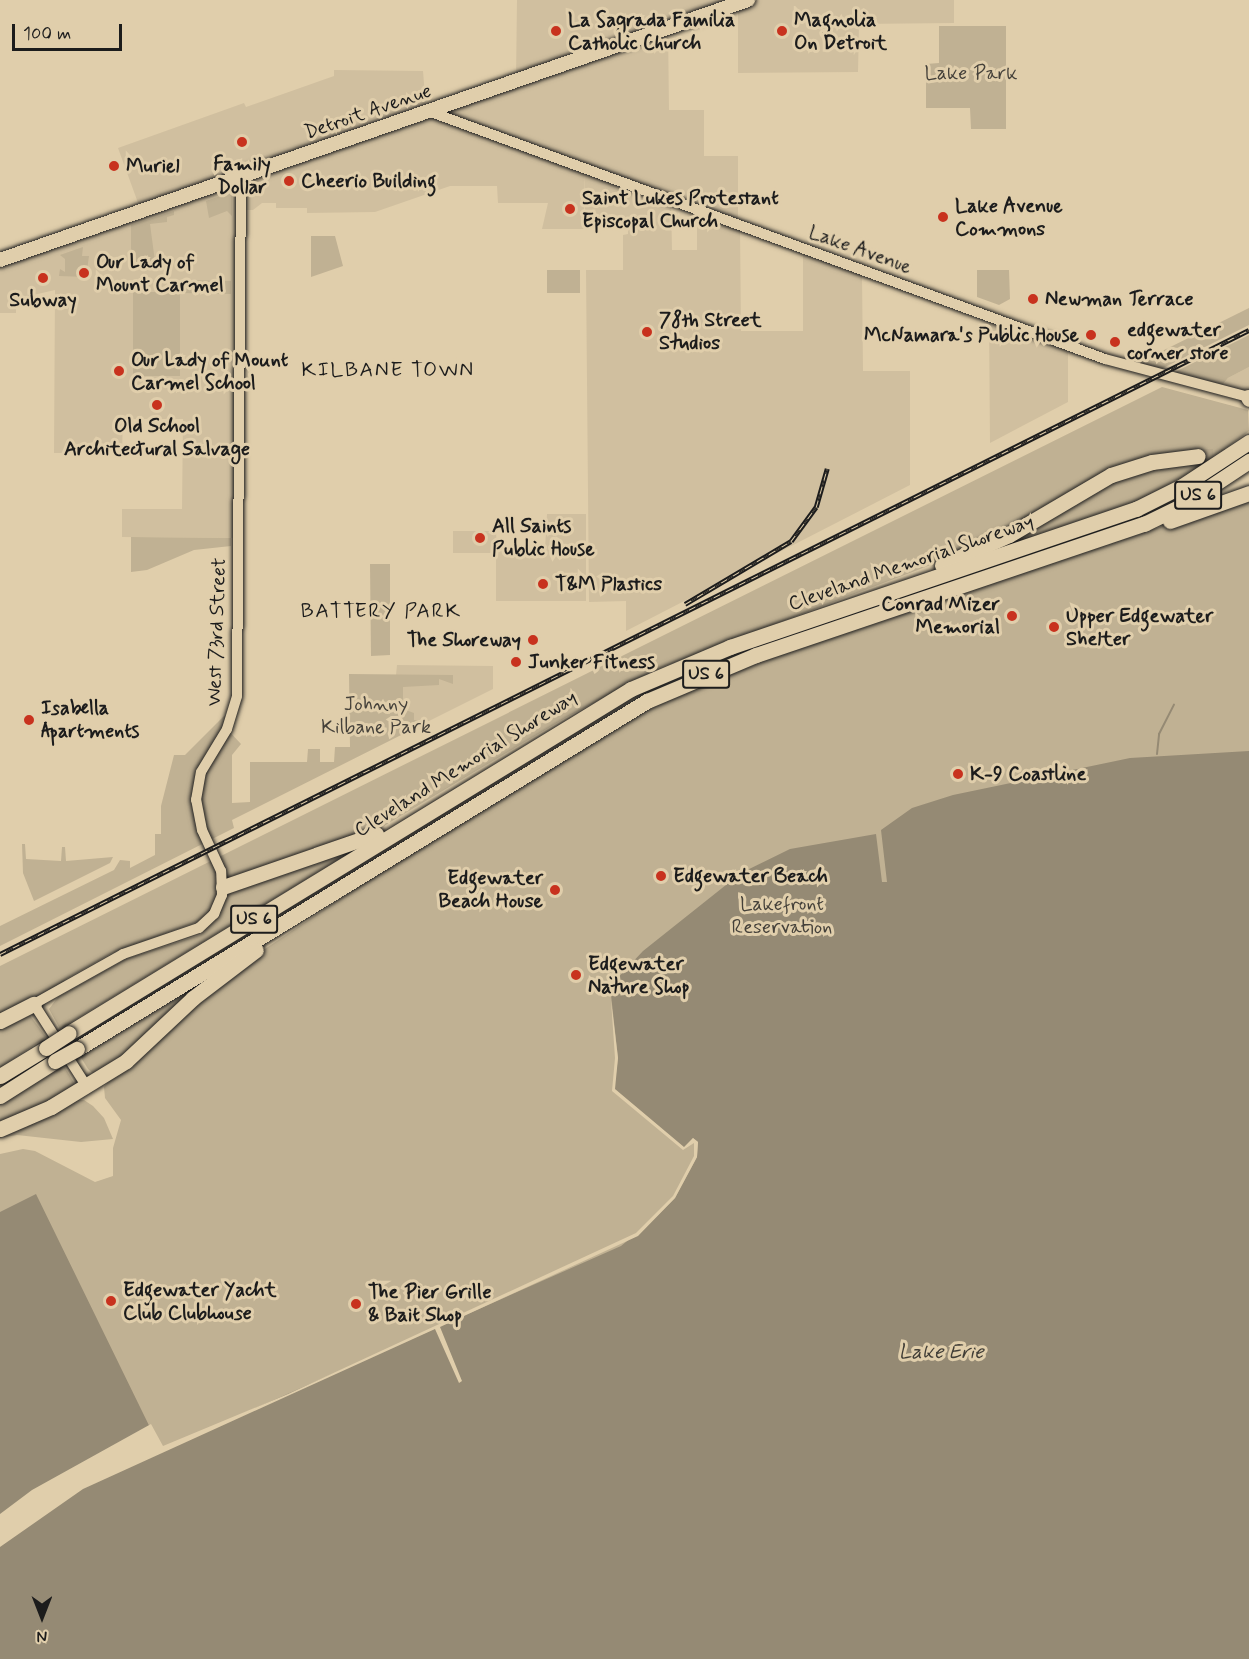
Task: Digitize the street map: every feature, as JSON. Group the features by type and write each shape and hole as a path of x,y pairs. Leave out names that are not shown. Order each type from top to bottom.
{"highway":[{"name":"Cleveland Memorial Shoreway","path":"0,1077 439,805 643,684 730,647 1136,509 1182,486 1249,442"},
{"path":"846,607 898,581 998,540 1102,479 1152,462 1198,456"},
{"name":"Cleveland Memorial Shoreway","path":"0,1096 577,741 670,690 756,655 1120,532 1181,506 1249,461"},
{"path":"1120,532 1171,521 1249,493"},
{"path":"223,887 346,848 439,805"},
{"path":"0,1129 42,1112 87,1087 133,1056 204,989 288,929 321,899"},
{"path":"0,1021 34,1004"}],"main road":[{"name":"Detroit Avenue","path":"0,260 748,0"}],"street":[{"name":"Lake Avenue","path":"428,111 1105,359 1249,398"},
{"name":"West 73rd Street","path":"223,887 219,866 200,824 196,800 201,772 227,729 237,696 241,176"},
{"path":"87,1087 34,1004 123,954 199,928 217,909 223,887"}],"shaded area":[{"path":"517,0 954,0 954,23 859,24 858,72 738,73 738,4 668,28 669,110 704,110 704,156 738,156 738,224 671,201 672,250 697,250 697,211 740,227 741,331 803,331 803,250 862,275 863,371 910,371 910,485 626,631 626,601 589,602 586,270 623,270 623,235 628,234 628,224 585,223 584,167 584,229 542,229 548,203 498,203 497,186 450,186 375,212 307,213 307,208 276,208 276,203 262,203 253,210 241,210 238,538 122,537 122,509 182,509 183,419 123,419 122,453 54,453 55,290 16,299 16,313 0,313 0,260 141,211 118,148 244,103 246,107 334,76 334,70 423,71 426,108 516,80"},
{"path":"989,319 1068,351 1068,402 990,443"},
{"path":"1249,367 1249,397 1219,389 1228,378"},
{"path":"547,514 586,514 586,601 496,601 496,553 453,553 453,531 496,531 497,549 545,549"},
{"path":"397,665 493,666 493,689 429,721 414,720 403,710 402,675 396,675"}],"green space":[{"name":"Lake Park","path":"939,26 1006,26 1006,129 971,129 970,108 926,108 926,64 939,63"},
{"path":"232,192 232,216 227,211 209,218 206,201"},
{"path":"174,211 174,215 167,217 167,222 150,224 156,269 131,269 131,225"},
{"path":"311,236 335,236 343,266 311,277"},
{"path":"83,247 82,256 89,256 86,277 59,276 60,269 65,272 65,259 60,255"},
{"path":"547,270 580,270 580,293 547,293"},
{"path":"977,270 1009,270 1010,299 999,305 977,297"},
{"path":"182,280 231,281 231,294 182,293"},
{"path":"133,292 180,292 180,376 133,376"},
{"path":"1249,308 1249,325 1153,373 1135,368 1144,360"},
{"path":"1249,335 1249,367 1228,378 1219,389 1165,377"},
{"path":"1162,387 1248,410 1249,431 1199,468 1130,505 1001,548 1000,543 1148,458 936,563 662,667 565,718 392,821 339,854 341,858 60,1029 49,1009 58,997 126,959 200,935 221,913 112,953 66,979 42,1008 0,1016 0,966"},
{"name":"Lakefront Reservation","path":"1249,497 1249,972 0,1577 0,1154 23,1149 35,1151 95,1182 113,1176 113,1148 121,1120 105,1098 104,1087 115,1074 134,1064 166,1029 235,969 451,825 633,715 720,675"},
{"path":"131,537 231,538 231,546 194,550 147,570 131,572"},
{"path":"370,564 390,564 390,655 371,656"},
{"name":"Johnny Kilbane Park","path":"349,674 453,675 453,684 439,679 439,685 403,687 403,709 414,713 414,720 429,721 232,820 234,828 0,946 0,926 114,870 120,860 130,861 130,868 155,855 155,834 161,834 161,806 174,755 185,755 224,716 233,716 227,729 241,744 232,755 232,803 250,802 250,762 307,762 308,749 320,749 320,762 334,762 335,747 350,747"},
{"path":"22,844 25,844 26,859 61,861 62,847 65,847 66,861 113,857 110,863 34,901 23,873"},
{"path":"199,981 202,985 136,1049 96,1076 88,1069 80,1056"},
{"path":"29,1014 46,1037 0,1068 0,1025"},
{"path":"64,1066 77,1088 0,1125 0,1104"},
{"path":"72,1100 84,1100 93,1106 104,1118 113,1139 81,1142 17,1135 0,1138 0,1133"}],"water":[{"name":"Lake Erie","path":"1249,751 1249,1659 0,1659 0,1212 36,1194 161,1450 621,1246 654,1219 675,1198 697,1157 698,1142 693,1138 684,1148 614,1089 618,1058 610,986 643,951 741,873 790,849 876,834 882,882 887,882 881,830 912,808 953,795 1130,758"}],"pier":[{"path":"611,1000 618,1058 615,1089 684,1147 693,1138 698,1142 697,1157 675,1198 638,1236 440,1327 462,1381 459,1383 435,1329 83,1489 0,1547 0,1514 32,1490 151,1424 163,1446 288,1394 636,1233 673,1196 694,1156 694,1143 683,1150 612,1091 615,1058"}],"waterway":[{"path":"1157,754 1159,734 1174,705"}],"tunnel":[{"path":"1198,456 1234,456"}],"railway":[{"path":"0,954 1249,330"},
{"path":"685,604 791,541 816,507 827,469"}],"place":[{"name":"La Sagrada Familia Catholic Church","path":"556,31"},
{"name":"Magnolia On Detroit","path":"782,31"},
{"name":"Family Dollar","path":"242,142"},
{"name":"Muriel","path":"114,166"},
{"name":"Cheerio Building","path":"289,181"},
{"name":"Saint Lukes Protestant Episcopal Church","path":"570,209"},
{"name":"Lake Avenue Commons","path":"943,217"},
{"name":"Our Lady of Mount Carmel","path":"84,273"},
{"name":"Subway","path":"43,278"},
{"name":"Newman Terrace","path":"1033,299"},
{"name":"78th Street Studios","path":"647,332"},
{"name":"McNamara's Public House","path":"1091,335"},
{"name":"edgewater corner store","path":"1115,342"},
{"name":"Our Lady of Mount Carmel School","path":"119,371"},
{"name":"Old School Architectural Salvage","path":"157,405"},
{"name":"All Saints Public House","path":"480,538"},
{"name":"T&M Plastics","path":"543,584"},
{"name":"Conrad Mizer Memorial","path":"1012,616"},
{"name":"Upper Edgewater Shelter","path":"1054,627"},
{"name":"The Shoreway","path":"533,640"},
{"name":"Junker Fitness","path":"516,662"},
{"name":"Isabella Apartments","path":"29,720"},
{"name":"K-9 Coastline","path":"958,774"},
{"name":"Edgewater Beach","path":"661,876"},
{"name":"Edgewater Beach House","path":"555,890"},
{"name":"Edgewater Nature Shop","path":"576,975"},
{"name":"Edgewater Yacht Club Clubhouse","path":"111,1301"},
{"name":"The Pier Grille & Bait Shop","path":"356,1304"}],"district":[{"name":"KILBANE TOWN","path":"388,370"},
{"name":"BATTERY PARK","path":"381,611"}]}
